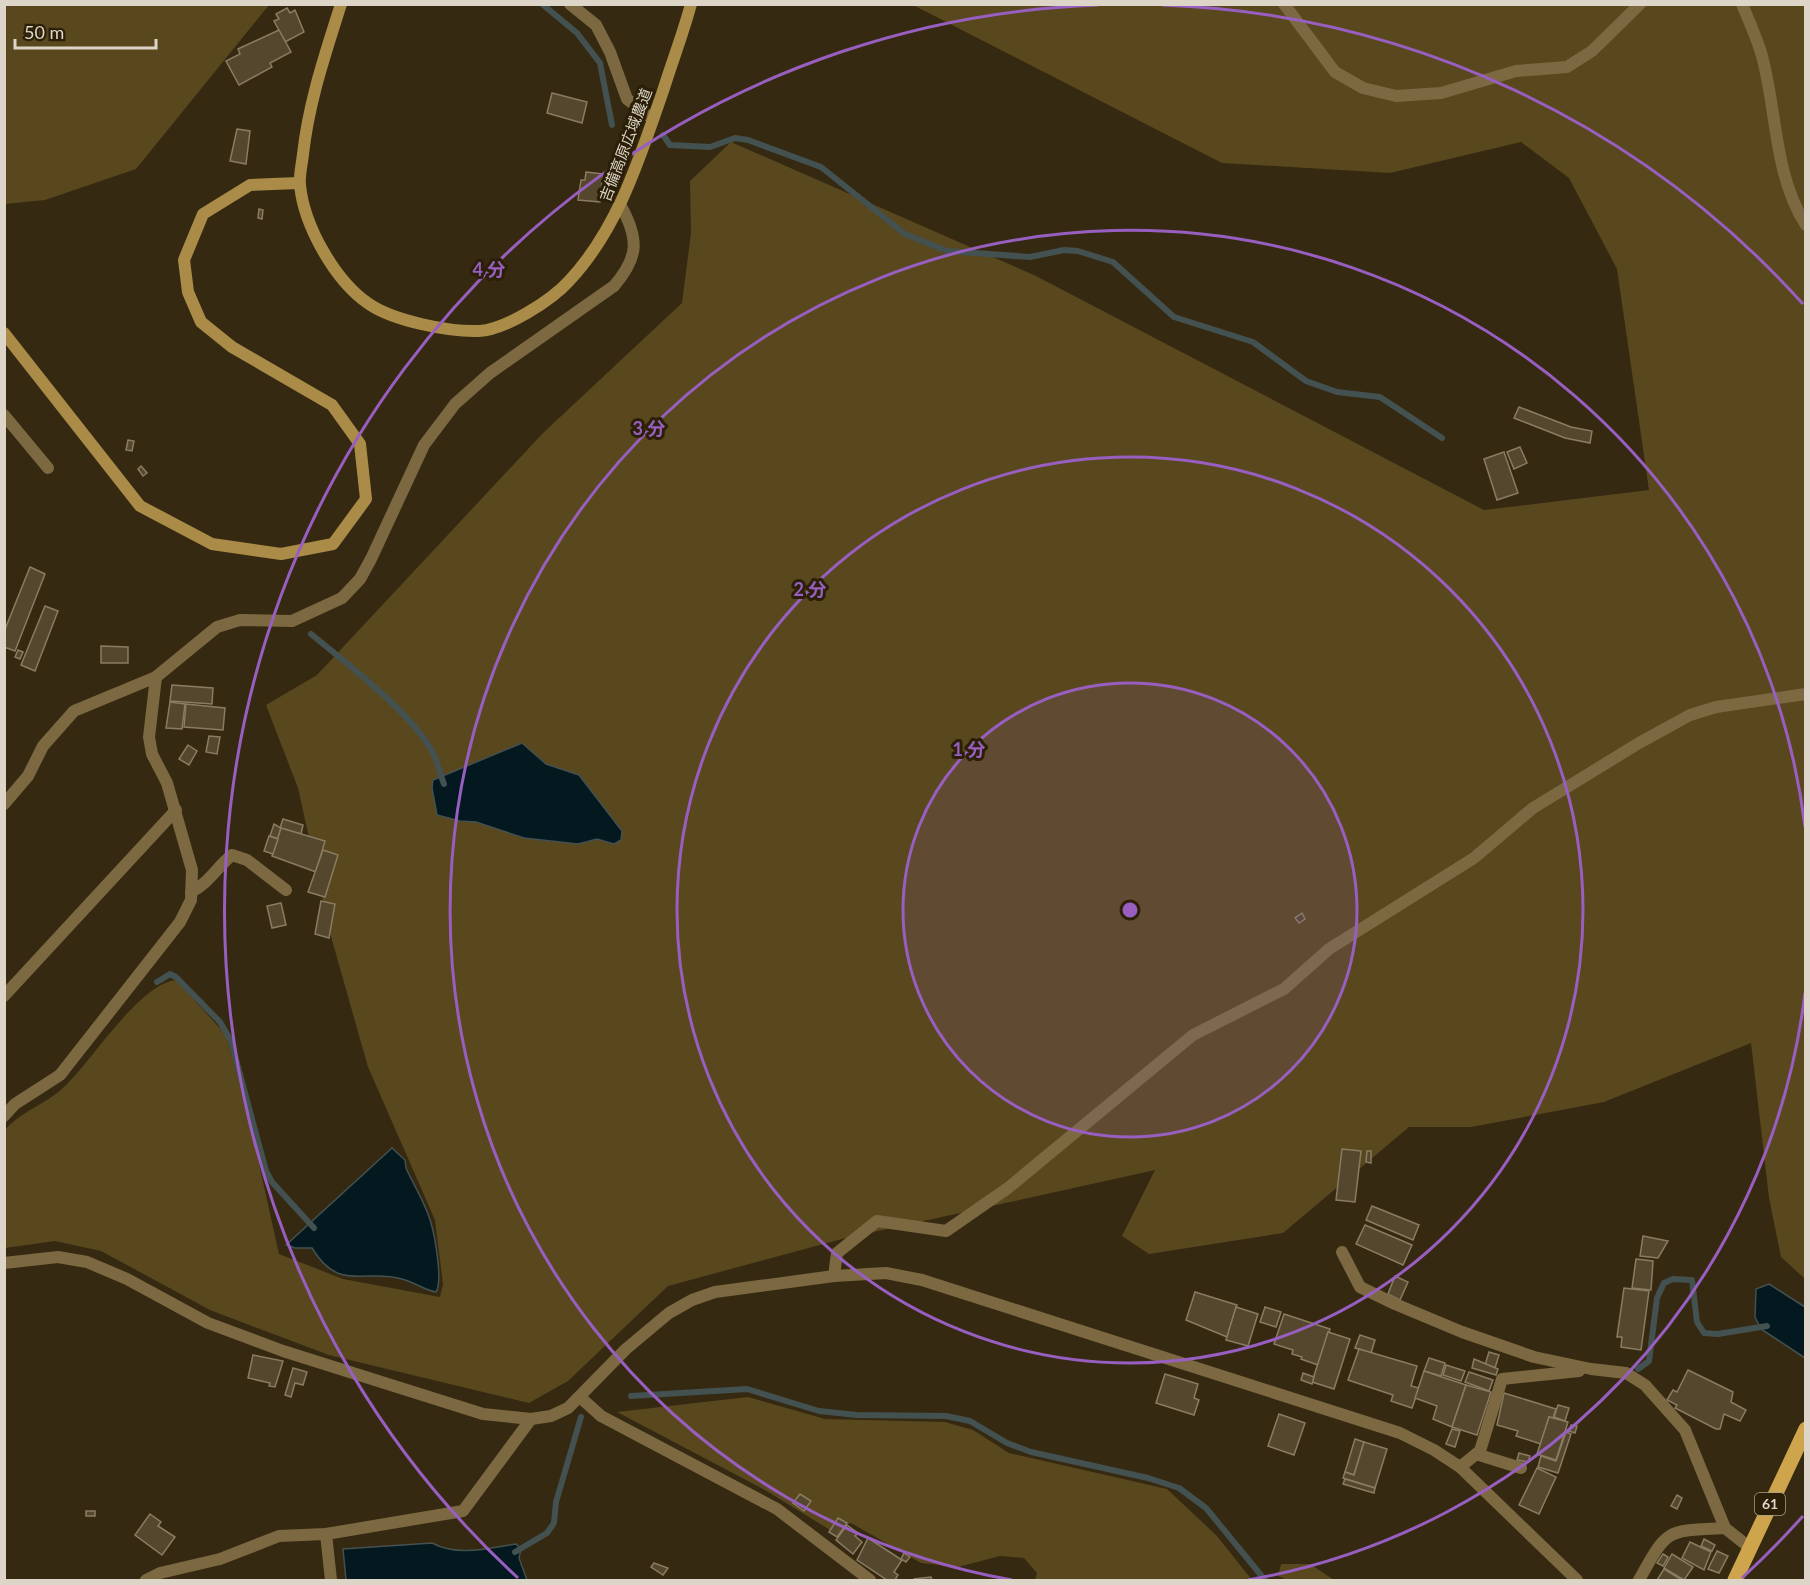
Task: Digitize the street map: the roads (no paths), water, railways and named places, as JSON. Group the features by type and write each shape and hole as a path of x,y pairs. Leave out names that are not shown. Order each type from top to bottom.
{"main road":[{"name":"61","path":"1736,1581 1749,1547 1806,1429"}],"street":[{"name":"吉備高原広域農道","path":"341,4 308,110 299,183 304,209 319,245 337,270 369,304 424,325 480,331 514,319 545,300 568,282 592,253 621,206 691,4"},
{"path":"570,4 596,25 610,52 627,99 653,119"},
{"path":"1284,4 1335,72 1363,88 1396,96 1441,93 1516,71 1567,67 1592,51 1640,4"},
{"path":"1742,4 1762,56 1785,175 1798,214 1806,225"},
{"path":"4,333 140,506 212,544 281,554 333,544 366,499 360,444 333,405 232,347 201,322 188,292 184,260 203,214 250,185 299,183"},
{"path":"5,802 28,776 43,746 74,711 156,677 217,627 240,620 292,621 342,598 360,579 424,446 455,404 490,373 614,286 625,273 635,252 631,225 621,206"},
{"path":"4,416 48,468"},
{"path":"4,1116 15,1104 60,1075 180,922 191,900 192,870 176,810 167,783 152,754 149,737 156,677"},
{"path":"834,1276 837,1253 877,1221 946,1231 1008,1188 1193,1035 1284,989 1329,949 1474,858 1533,808 1639,743 1690,715 1716,707 1806,694"},
{"path":"4,996 176,810"},
{"path":"191,892 207,885 218,867 231,855 247,860 286,890"},
{"path":"1342,1252 1360,1287 1395,1304 1462,1332 1534,1357 1591,1370 1626,1373 1645,1385 1685,1430 1725,1528 1749,1547"},
{"path":"4,1263 58,1257 87,1262 127,1279 208,1323 283,1351 483,1414 531,1419 551,1416 568,1408 581,1398 626,1349 669,1313 693,1300 715,1292 834,1276 886,1273 922,1280 1400,1433 1434,1450 1460,1467 1577,1581"},
{"path":"1460,1467 1480,1451 1502,1379 1591,1370"},
{"path":"581,1398 602,1416 777,1509 870,1581"},
{"path":"146,1581 160,1573 220,1559 279,1536 326,1534 463,1511 531,1419"},
{"path":"1476,1454 1521,1468"},
{"path":"1639,1581 1660,1541 1680,1530 1725,1528"},
{"path":"326,1534 331,1581"}],"water":[{"path":"522,743 546,764 579,775 622,831 621,840 614,844 597,839 578,844 524,838 476,822 460,821 437,815 432,788 433,780"},
{"path":"392,1148 405,1160 406,1168 429,1216 439,1269 436,1292 389,1276 343,1275 322,1262 312,1248 295,1248 286,1245"},
{"path":"1769,1284 1805,1307 1805,1358 1761,1329 1755,1317 1756,1289"},
{"path":"432,1543 463,1551 516,1544 521,1549 519,1558 527,1580 346,1580 343,1549"}],"waterway":[{"path":"542,4 577,33 600,63 612,125"},
{"path":"663,135 670,145 710,147 735,138 748,140 821,167 905,234 947,251 1030,257 1064,250 1078,251 1113,262 1174,317 1253,342 1306,381 1337,392 1380,397 1442,438"},
{"path":"311,634 360,674 410,722 433,753 444,784"},
{"path":"157,982 170,974 176,977 220,1022 231,1041 266,1171 272,1182 314,1228"},
{"path":"1638,1369 1649,1361 1657,1298 1664,1283 1673,1279 1692,1280 1697,1322 1704,1333 1718,1334 1767,1326"},
{"path":"631,1396 747,1389 819,1411 857,1415 946,1416 970,1421 1007,1443 1031,1452 1148,1478 1179,1488 1206,1508 1265,1580"},
{"path":"515,1552 547,1533 554,1523 556,1502 581,1417"}]}
